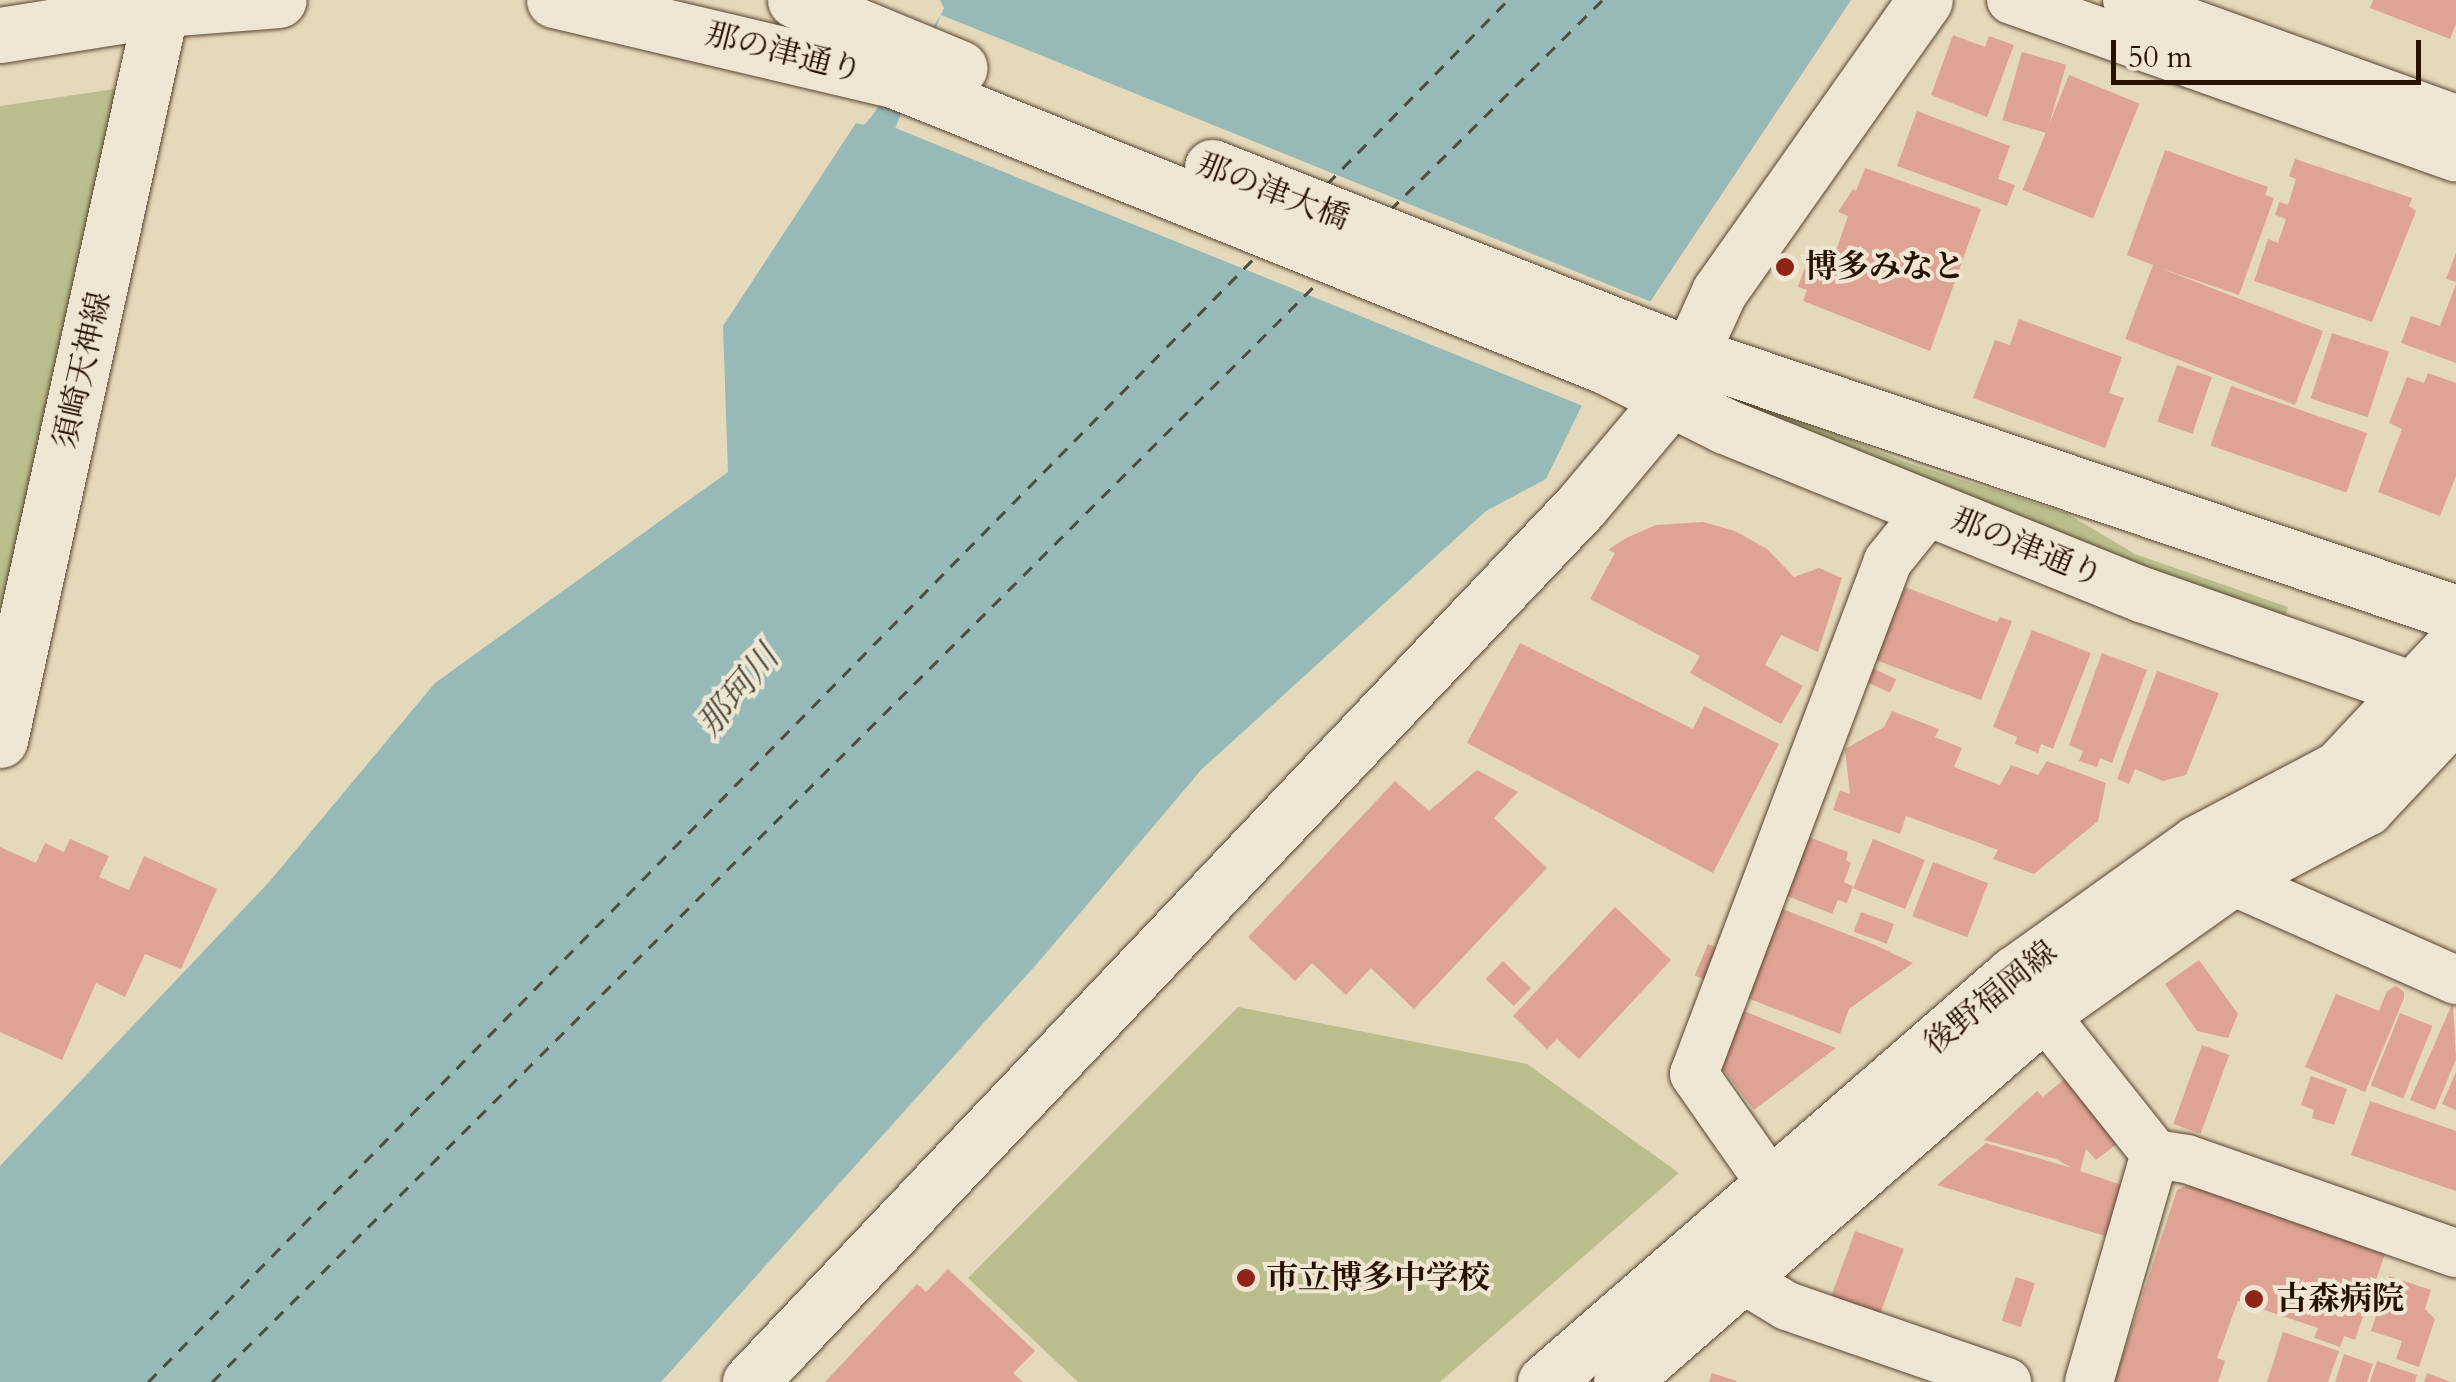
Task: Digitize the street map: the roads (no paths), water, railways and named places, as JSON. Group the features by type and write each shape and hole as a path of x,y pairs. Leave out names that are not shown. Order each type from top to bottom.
{"street":[{"path":"0,35 163,4 279,0"},
{"name":"那の津通り","path":"554,0 906,66"},
{"name":"那の津通り","path":"795,0 906,66"},
{"path":"750,1382 1581,506 1680,377 1718,292 1925,0"},
{"path":"2011,0 2456,158"},
{"path":"2126,0 2456,119"},
{"name":"須崎天神線","path":"0,740 163,4"},
{"name":"那の津大橋","path":"906,66 1619,350"},
{"name":"那の津通り","path":"1619,350 1680,377 1930,509 2144,595 2440,702"},
{"name":"那の津通り","path":"1680,377 2456,613"},
{"path":"1784,1204 1694,1074 1888,562 1930,509"},
{"name":"後野福岡線","path":"1545,1382 2043,1013 2230,880 2366,808 2440,702 2456,643"},
{"name":"後野福岡線","path":"1621,1382 1739,1276 1784,1204 2014,974 2198,843 2339,768 2440,702"},
{"path":"2230,880 2456,980"},
{"path":"2043,1013 2156,1154 2187,1159 2456,1252"},
{"path":"2090,1382 2156,1154"},
{"path":"1739,1276 1787,1306 2007,1382"}],"water":[{"name":"那珂川","path":"940,0 1851,0 1584,401 1546,479 1486,511 1201,770 1042,958 661,1382 0,1382 0,1166 270,881 435,683 728,472 723,326 856,123 864,125 872,116 941,15 944,8"}],"place":[{"name":"博多みなと","path":"1785,267"},
{"name":"市立博多中学校","path":"1246,1278"},
{"name":"古森病院","path":"2254,1299"}]}
